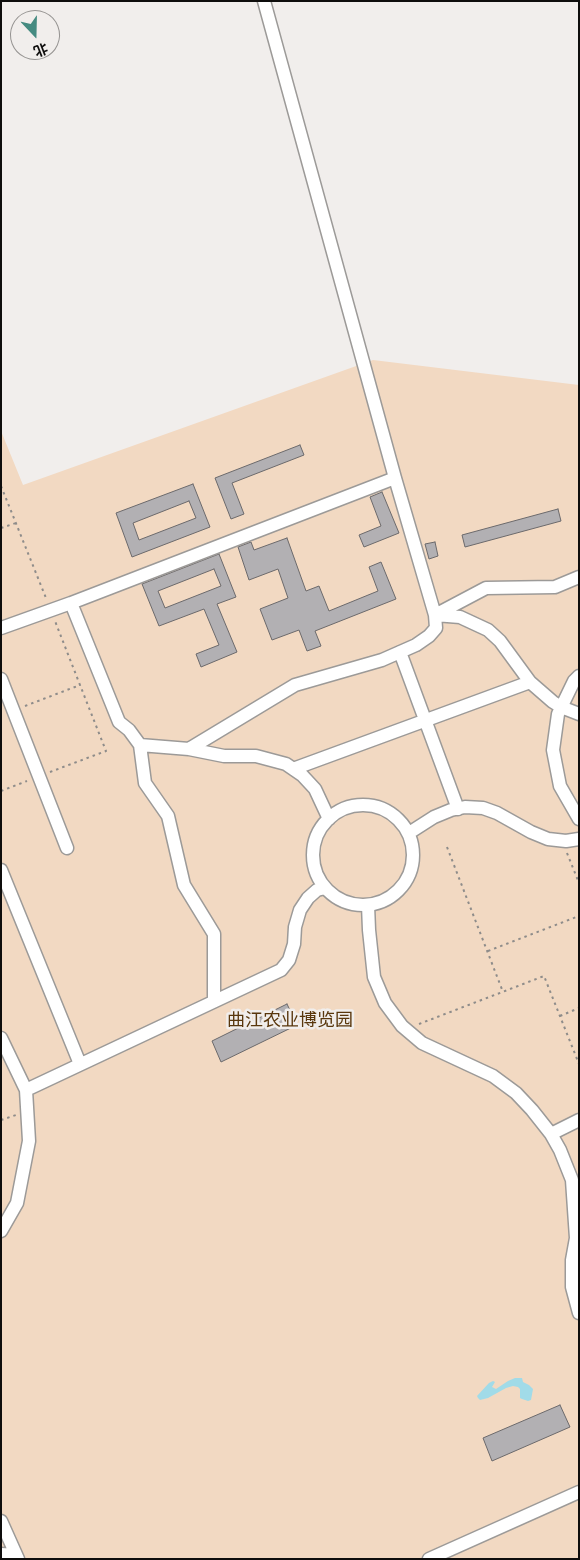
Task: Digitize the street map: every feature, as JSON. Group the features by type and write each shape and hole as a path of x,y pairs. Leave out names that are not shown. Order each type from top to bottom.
{"street":[{"path":"189,749 295,685 382,660 416,645 429,636 436,628 435,615 395,478 264,1"},
{"path":"1,628 71,603 395,478"},
{"path":"435,615 486,588 555,587 579,577"},
{"path":"71,603 119,722 129,730 140,745 146,783 168,816 184,885 214,934 214,1002"},
{"path":"435,615 460,617 488,630 500,641 530,682 553,702 579,714"},
{"path":"400,652 458,809"},
{"path":"579,676 574,681 558,714 553,750 560,786 579,819"},
{"path":"1,680 67,848"},
{"path":"294,769 530,682"},
{"path":"140,745 189,749 224,756 256,756 286,764 302,775 315,789 329,819"},
{"path":"368,805 384,809 399,819 409,833 413,848 412,864 407,879 397,892 384,901 368,905 352,904 344,901 325,888 316,874 313,857 315,840 322,825 329,819 335,813 351,806 368,805"},
{"path":"409,833 434,817 466,807 483,808 497,813 548,839 579,839"},
{"path":"1,870 80,1064"},
{"path":"26,1090 281,970 289,960 300,910 308,898 317,890 325,888"},
{"path":"368,905 374,977 385,1002 402,1026 422,1043 493,1076 516,1093 532,1110 560,1150 572,1180 576,1238 572,1260 572,1287 578,1311"},
{"path":"1,1038 26,1090 29,1141 17,1203 1,1231"},
{"path":"550,1134 579,1120"},
{"path":"429,1559 579,1492"},
{"path":"1,1521 17,1557"},
{"path":"1,1554 17,1557"}],"path":[{"path":"1,486 106,751 1,791"},
{"path":"1,528 16,522"},
{"path":"13,710 80,685"},
{"path":"562,840 579,883"},
{"path":"447,847 503,992"},
{"path":"487,951 579,916"},
{"path":"406,1030 544,976 579,1064"},
{"path":"560,1016 579,1008"}],"green space":[{"name":"曲江农业博览园","path":"373,360 579,385 579,1559 1,1559 1,431 23,485"}],"water":[{"path":"515,1378 522,1378 523,1382 533,1389 531,1400 528,1401 520,1398 520,1389 513,1386 488,1398 480,1400 478,1398 477,1396 489,1383 495,1382 492,1387 496,1389"}],"building":[{"path":"300,445 304,455 232,483 244,514 231,519 215,478"},
{"path":"193,484 210,527 132,557 116,513","holes":["189,501 196,518 139,540 133,523"]},
{"path":"382,492 399,533 364,547 359,535 381,526 370,497"},
{"path":"558,509 561,521 465,547 462,535"},
{"path":"287,538 306,591 319,586 329,611 378,591 369,567 381,562 396,599 315,631 321,646 307,651 299,630 272,640 260,609 288,598 278,569 249,580 238,547 251,542 254,550"},
{"path":"435,542 438,556 429,559 425,544"},
{"path":"219,554 236,597 217,604 237,652 201,667 196,654 219,645 204,609 159,626 142,584","holes":["214,569 221,586 165,608 158,591"]},
{"path":"287,1004 297,1025 221,1062 212,1041"},
{"path":"560,1405 570,1427 492,1461 483,1438"}]}
